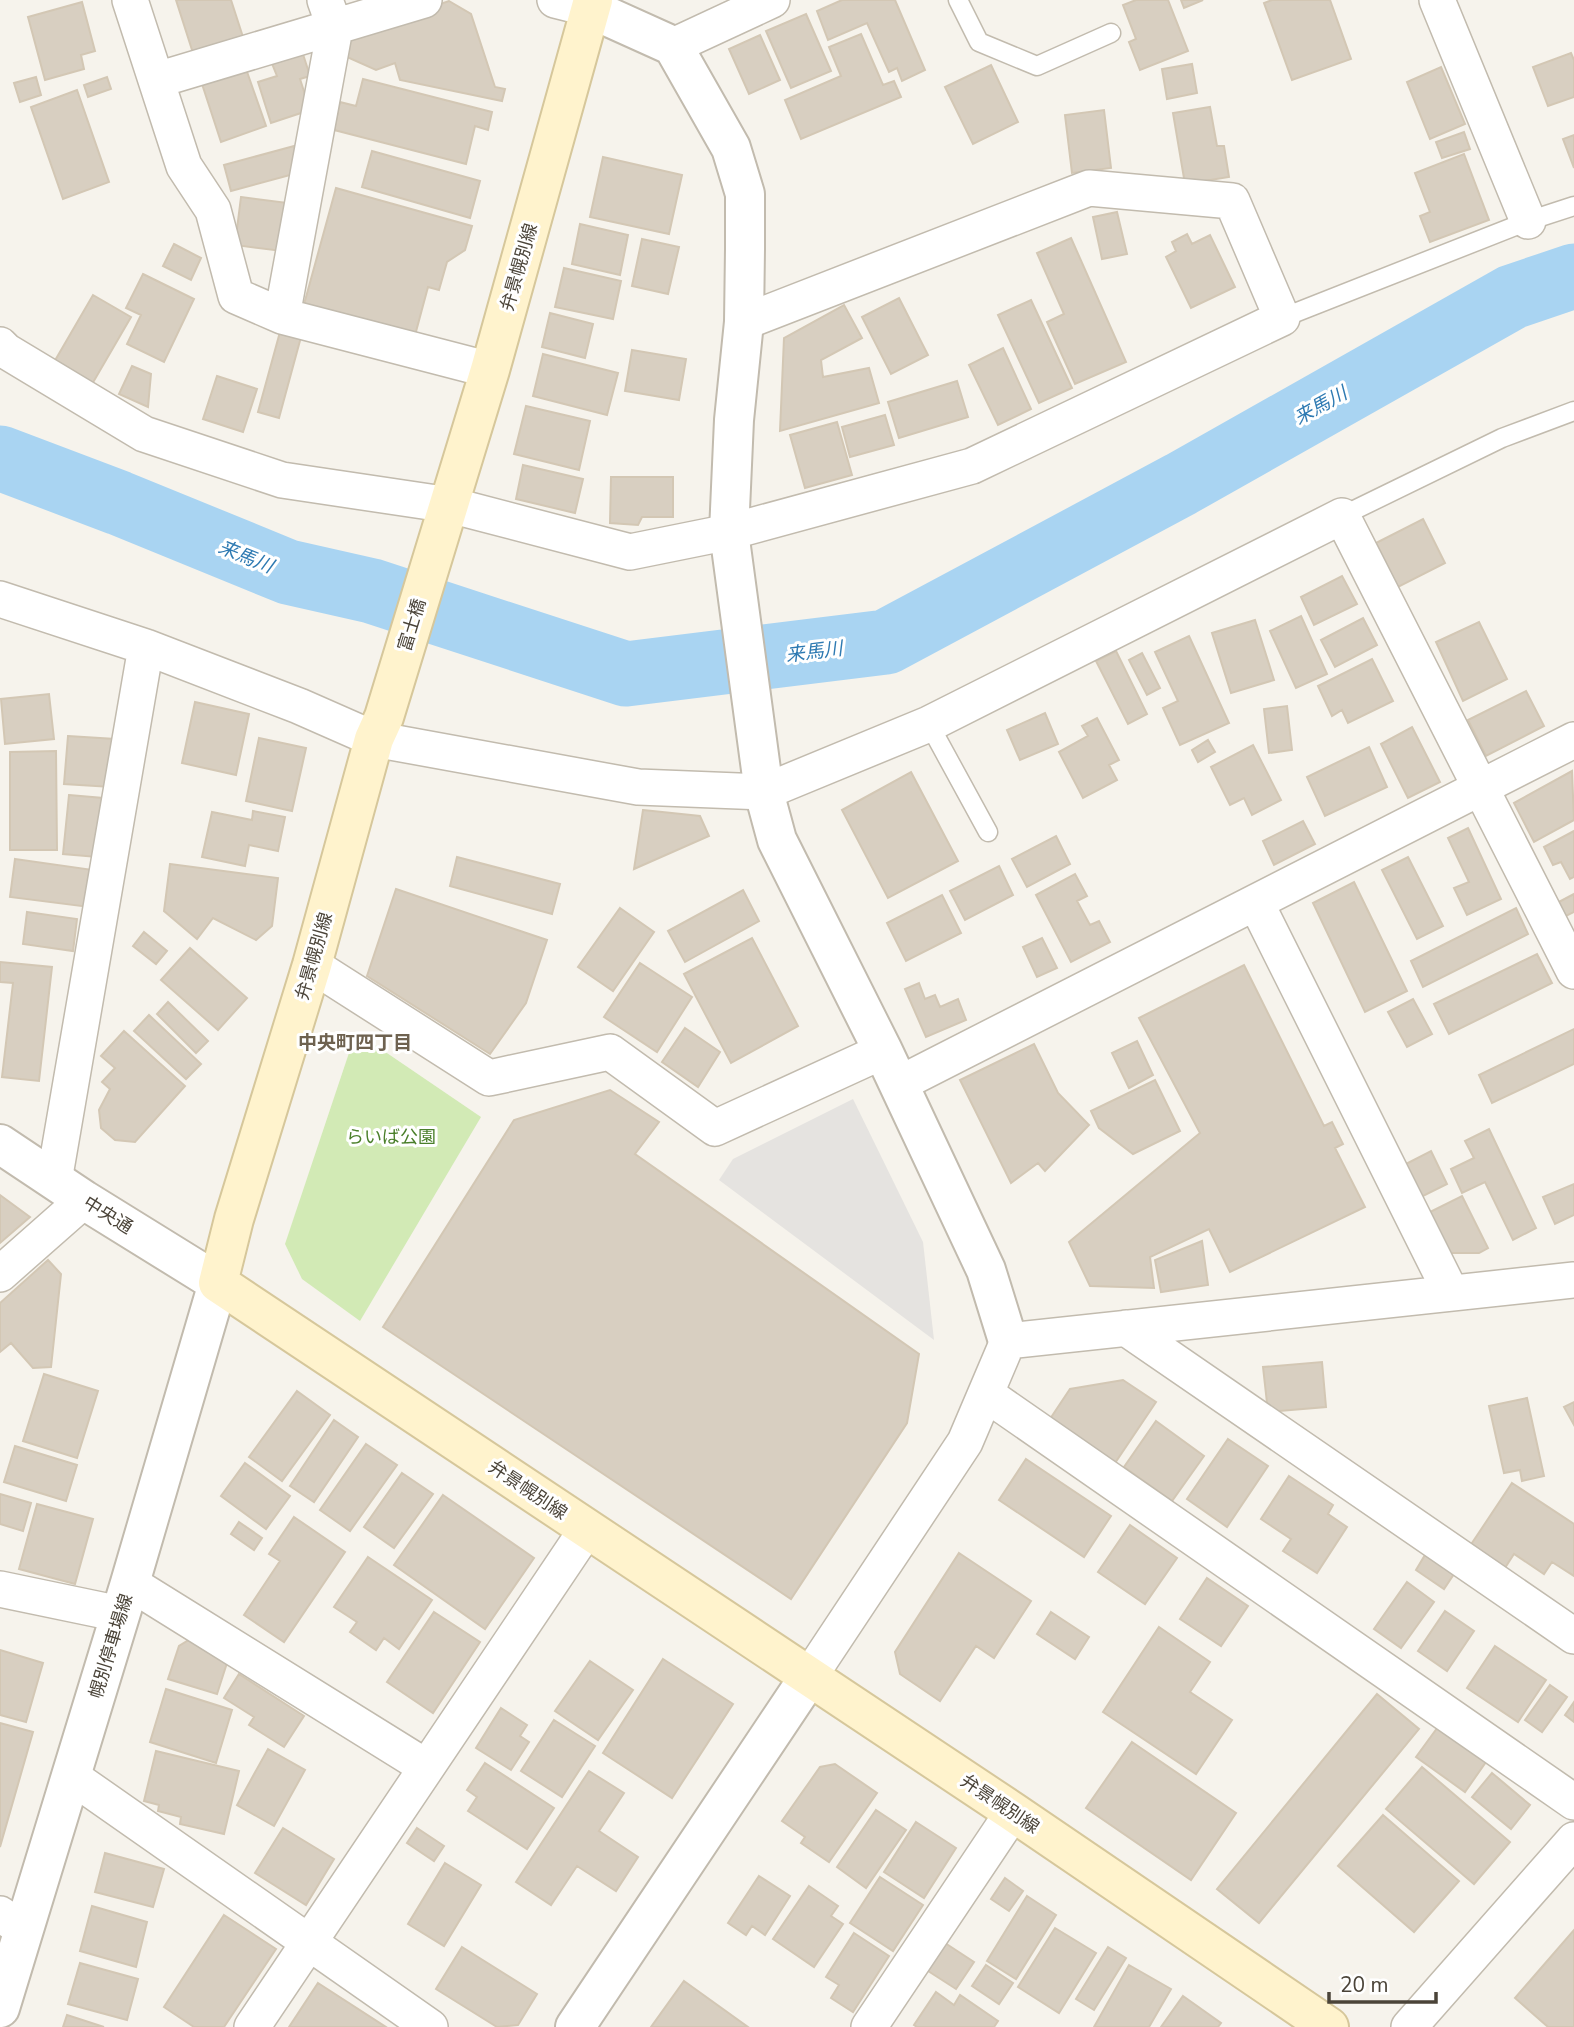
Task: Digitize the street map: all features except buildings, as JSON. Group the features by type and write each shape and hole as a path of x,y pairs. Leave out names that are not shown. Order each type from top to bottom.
{"main road":[{"name":"弁景幌別線","path":"445,519 490,370 579,3"},
{"name":"富士橋","path":"379,727 445,519"},
{"name":"弁景幌別線","path":"379,727 312,965 234,1219 218,1283 1013,1812 1329,2027"}],"street":[{"path":"130,0 184,166 213,210 236,296 282,316 490,370"},
{"path":"157,80 330,14 424,0"},
{"path":"673,46 772,0"},
{"path":"1437,0 1528,221"},
{"path":"575,2027 965,1442 1008,1341 986,1270 883,1051 777,840 764,792 731,550 734,420 744,322 745,194 731,148 673,46 579,3"},
{"path":"282,316 330,14"},
{"path":"0,345 144,434 282,480 445,519 630,552 731,550 972,466 1282,318 1232,201 1089,188 744,322"},
{"path":"0,599 146,648 299,706 379,727 638,787 764,792 929,724 1342,516 1574,971"},
{"path":"0,1275 69,1191 146,648"},
{"path":"899,1084 1574,740"},
{"path":"1256,903 1451,1293"},
{"path":"312,965 489,1078 610,1052 715,1128 883,1051"},
{"name":"中央通","path":"0,1144 69,1191 218,1283"},
{"path":"1008,1341 1574,1280"},
{"name":"幌別停車場線","path":"0,2008 12,1922 71,1776 218,1283"},
{"path":"1126,1328 1574,1636"},
{"path":"986,1394 1574,1802"},
{"path":"252,2027 587,1529"},
{"path":"0,1589 125,1598 426,1767"},
{"path":"71,1776 430,2027"},
{"path":"869,2027 1013,1812"},
{"path":"1409,2027 1574,1840"}],"lane":[{"path":"958,0 979,42 1037,66 1111,33"},
{"path":"1282,318 1528,221 1574,206"},
{"path":"1342,516 1502,438 1574,411"},
{"path":"929,724 989,832"}],"green space":[{"name":"らいば公園","path":"356,1032 481,1117 360,1321 302,1279 285,1244"}],"shaded area":[{"path":"853,1099 923,1242 934,1340 719,1180 733,1159"}],"waterway":[{"name":"来馬川","path":"0,458 288,572 372,591 626,674 886,642 1181,484 1512,297 1574,276"}],"district":[{"name":"中央町四丁目","path":"355,1042"}]}
